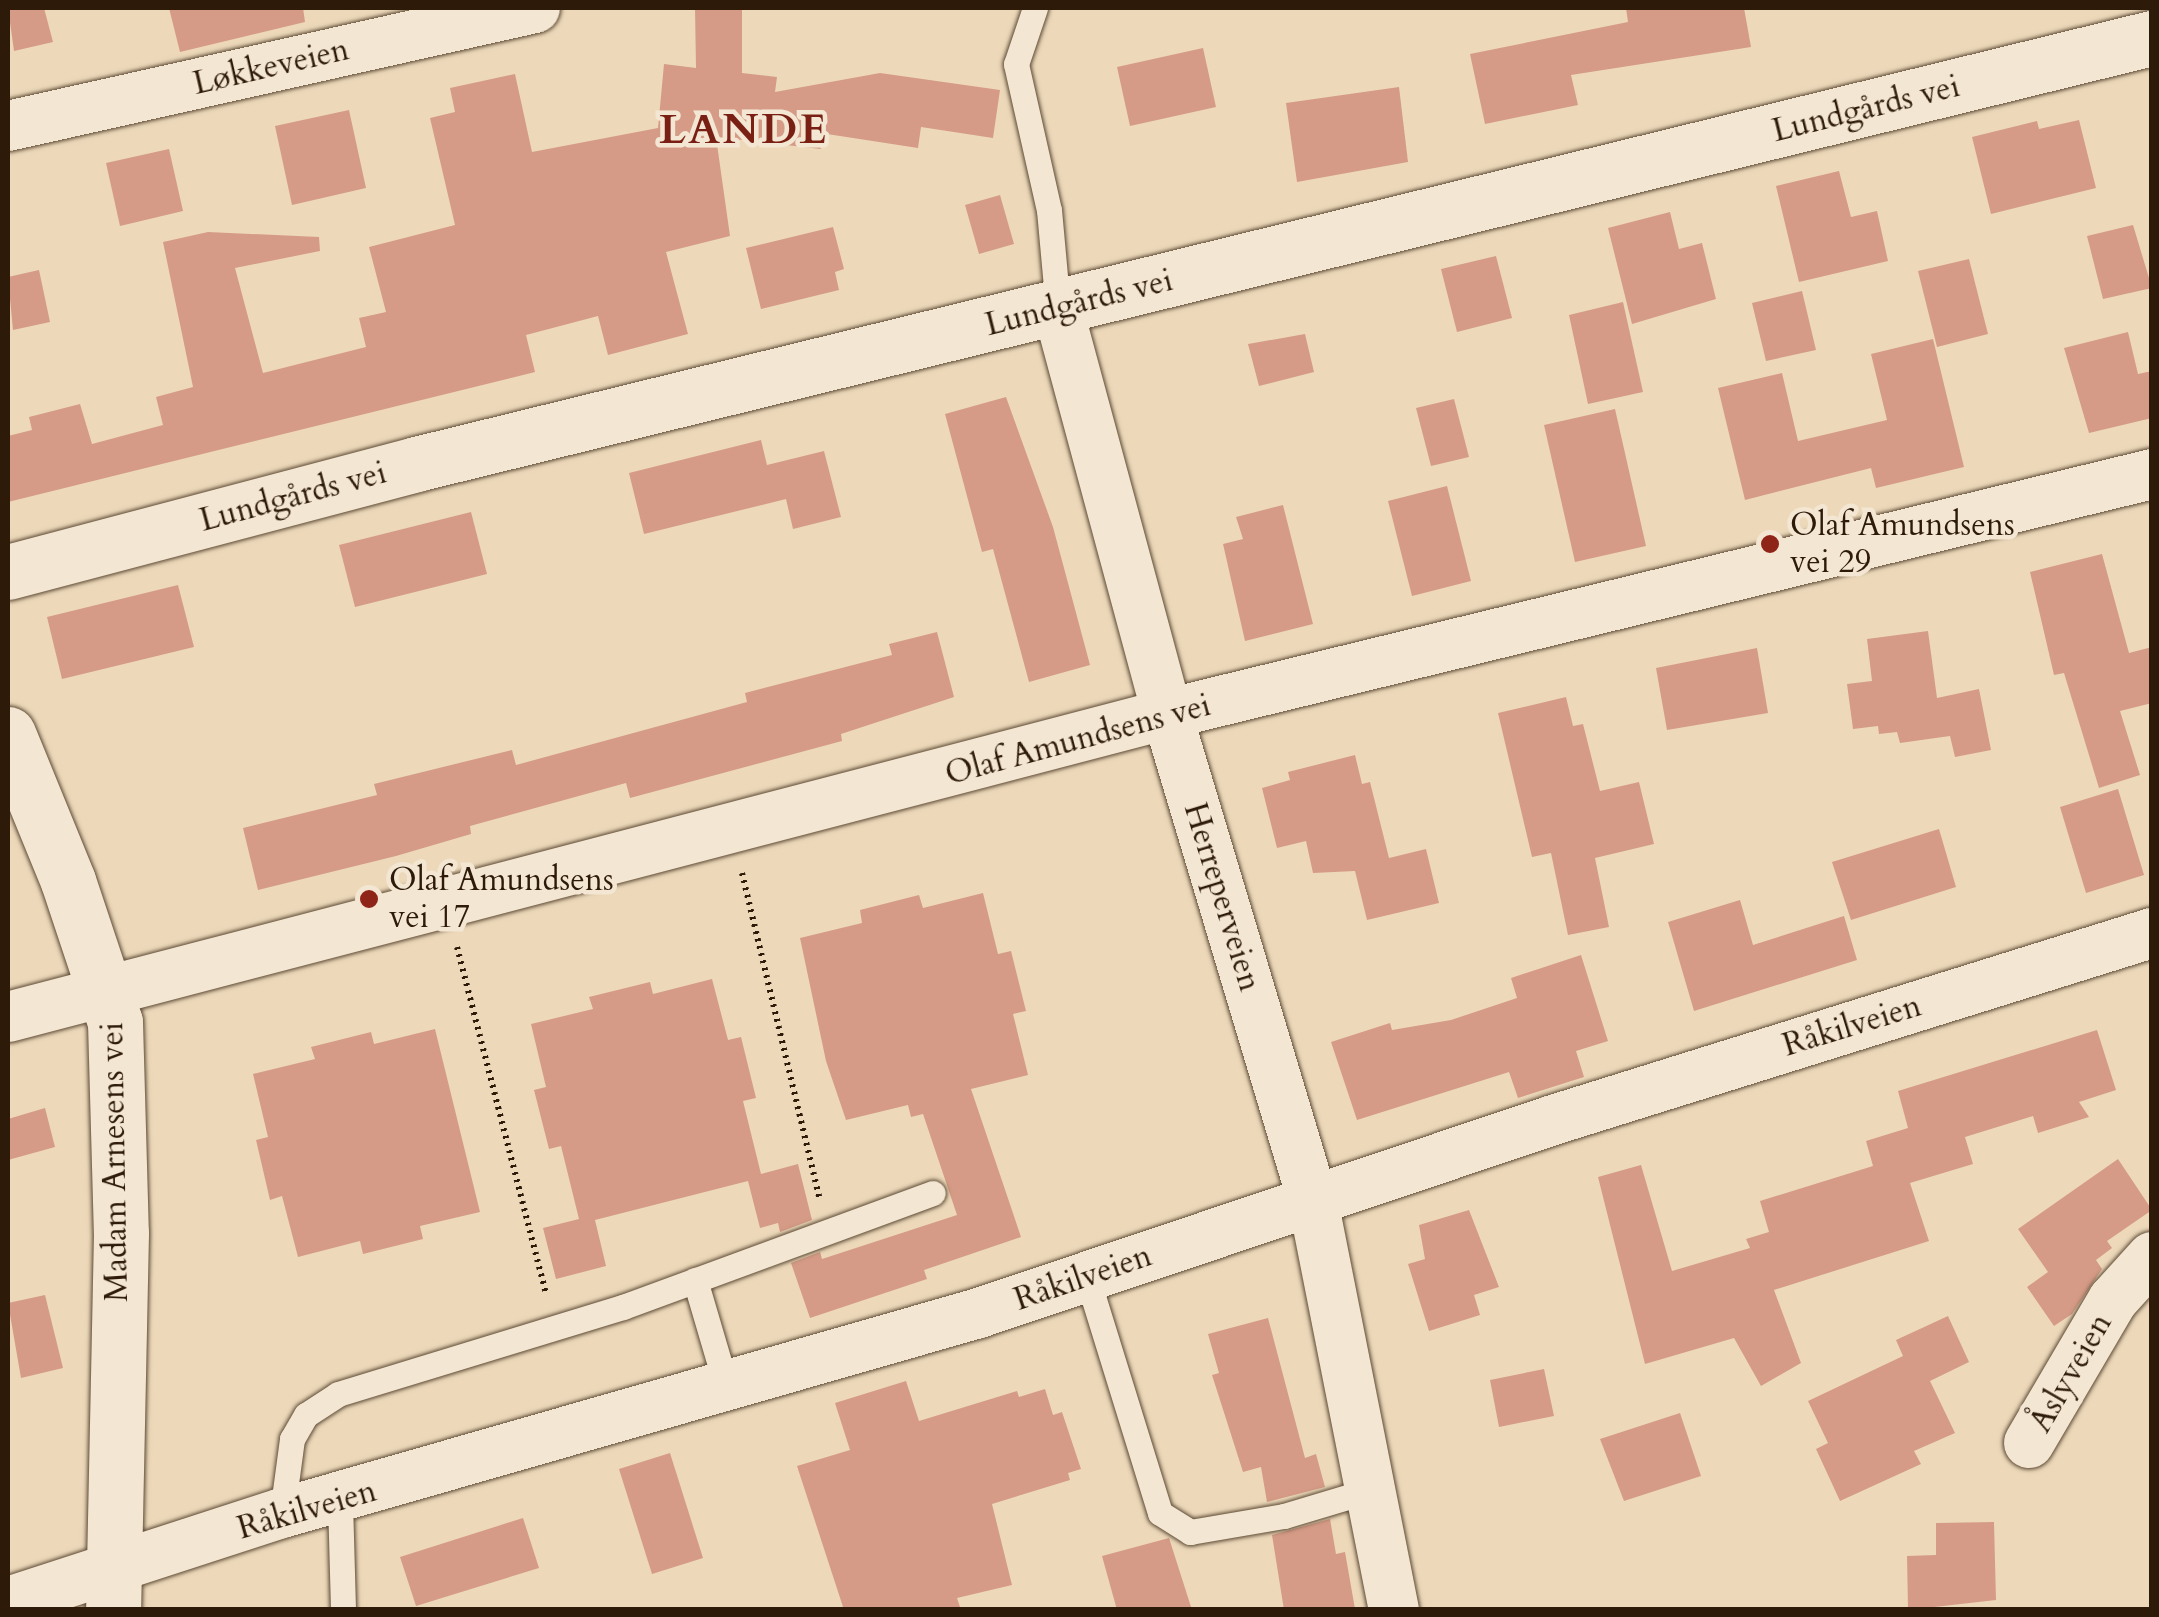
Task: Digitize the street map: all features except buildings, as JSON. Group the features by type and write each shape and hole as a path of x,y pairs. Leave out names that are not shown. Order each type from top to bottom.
{"street":[{"name":"Løkkeveien","path":"8,126 534,8"},
{"name":"Lundgårds vei","path":"8,572 416,464 2152,38"},
{"name":"Herreperveien","path":"1058,309 1167,714 1313,1201 1374,1489 1394,1610"},
{"name":"Olaf Amundsens vei","path":"8,1018 1167,714 2152,474"},
{"name":"Madam Arnesens vei","path":"8,734 108,990 115,1022 120,1233 113,1589"},
{"name":"Råkilveien","path":"8,1602 113,1589 282,1513 340,1502 726,1382 1087,1277 1313,1201 2152,934"},
{"name":"Åslyveien","path":"2029,1443 2113,1300 2152,1257"}],"lane":[{"path":"1035,8 1016,64 1049,210 1058,309"},
{"path":"282,1513 292,1439 306,1414 338,1394 555,1328 933,1194"},
{"path":"1087,1277 1160,1514 1190,1532 1284,1516 1374,1489"},
{"path":"695,1280 726,1382"},
{"path":"340,1502 344,1610"}],"path":[{"path":"742,871 828,1232"},
{"path":"456,943 555,1328"}],"place":[{"name":"Olaf Amundsens vei 29","path":"1770,544"},
{"name":"Olaf Amundsens vei 17","path":"369,899"}],"district":[{"name":"LANDE","path":"744,130"}]}
